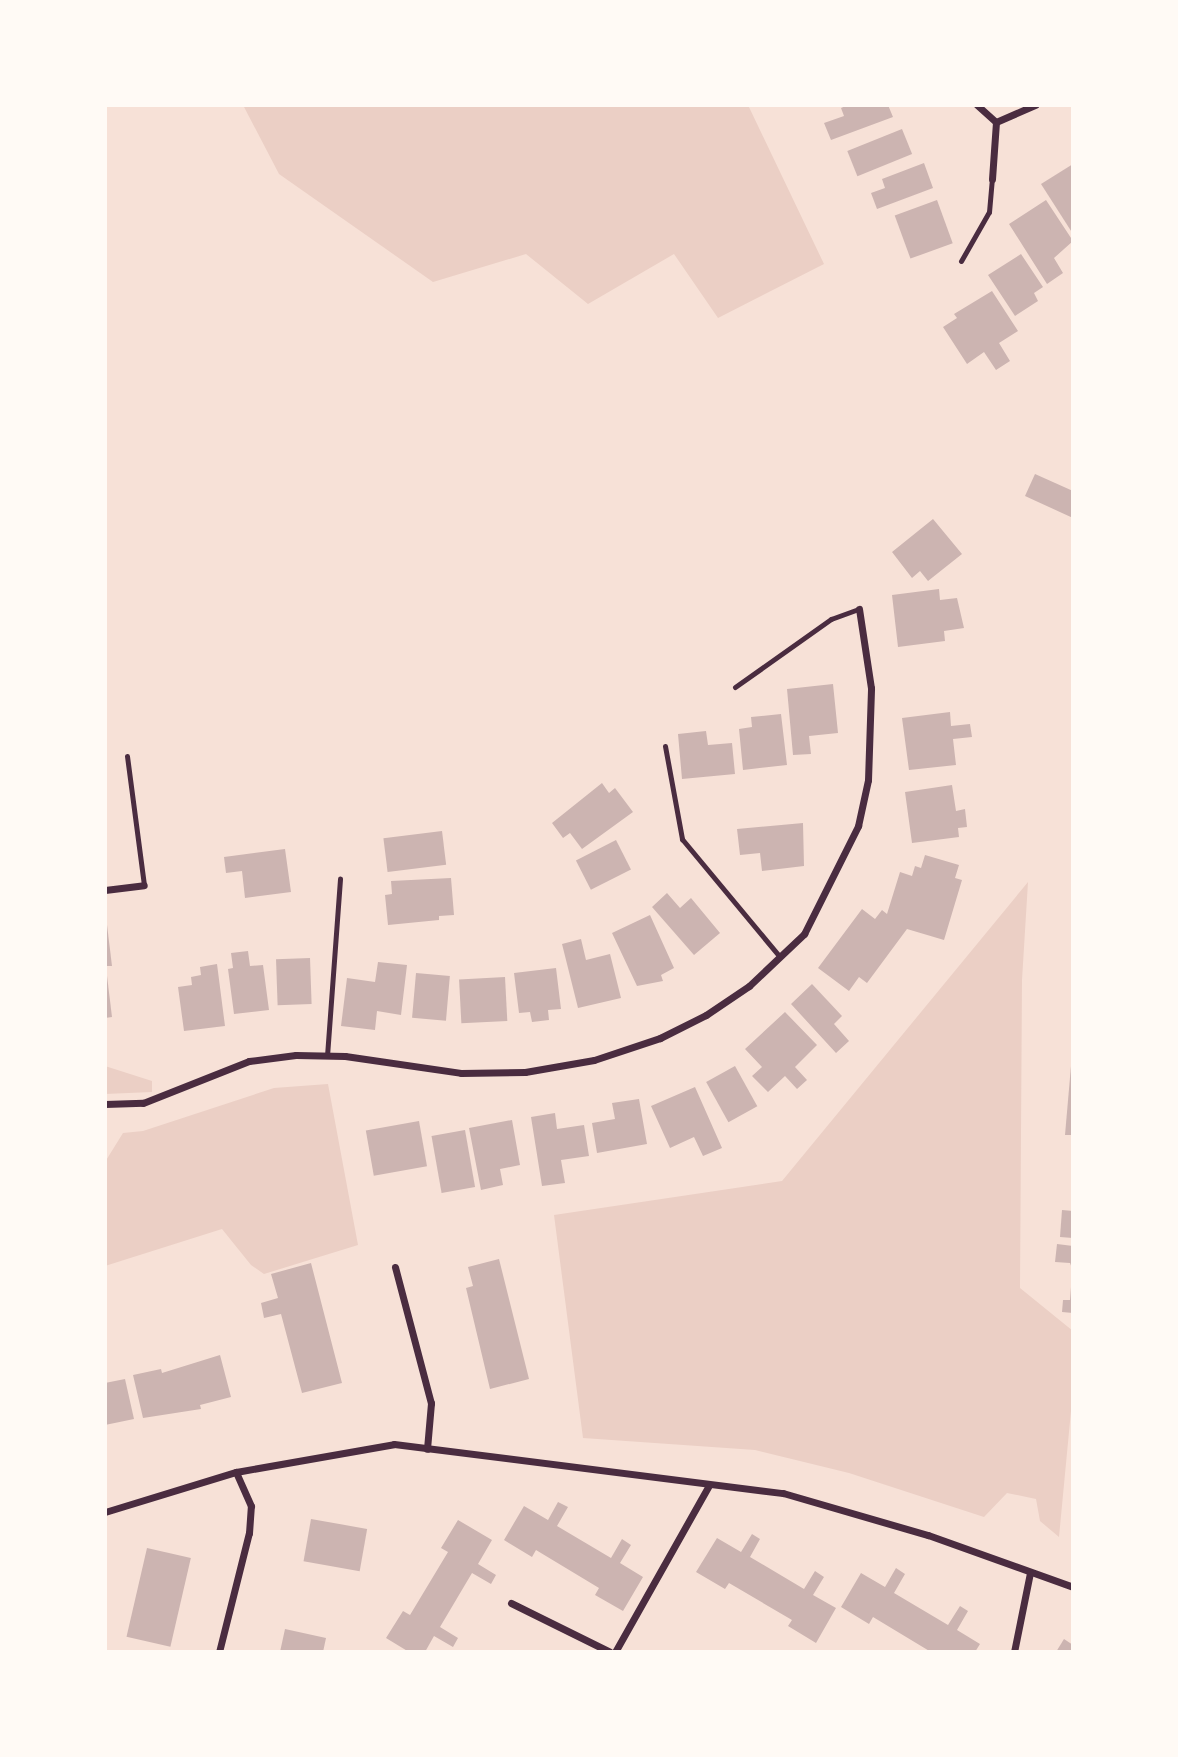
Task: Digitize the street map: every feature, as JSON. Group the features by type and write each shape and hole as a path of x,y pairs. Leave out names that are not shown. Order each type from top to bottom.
{"street":[{"path":"976,105 996,122"},
{"path":"996,122 1035,105"},
{"path":"992,179 996,122"},
{"path":"105,1104 143,1103 248,1061 327,1056 461,1073 525,1072 594,1060 660,1038 706,1015 749,986 804,934 858,826 868,780 871,688 859,609"},
{"path":"105,890 144,886"},
{"path":"395,1267 431,1403 427,1448"},
{"path":"105,1512 236,1472 348,1449 394,1444 783,1493 839,1506 1073,1587"},
{"path":"219,1652 249,1533 251,1506 236,1472"},
{"path":"511,1603 612,1652 709,1485"},
{"path":"1014,1652 1030,1573"}],"lane":[{"path":"961,261 989,212 992,179"},
{"path":"735,687 831,619 859,609"},
{"path":"665,746 682,839 780,957"},
{"path":"127,756 144,886"},
{"path":"327,1056 340,878"}],"shaded area":[{"path":"243,105 748,105 824,264 718,318 674,254 588,304 526,254 433,282 279,174"},
{"path":"1028,882 1022,980 1020,1288 1073,1331 1073,1390 1059,1537 1040,1521 1036,1499 1007,1493 984,1517 849,1473 755,1450 583,1438 554,1215 782,1181"},
{"path":"105,1066 152,1081 152,1092 105,1094"},
{"path":"328,1084 358,1245 264,1274 251,1265 222,1229 105,1266 105,1162 123,1133 143,1131 274,1088"}],"building":[{"path":"848,105 888,105 893,117 831,140 824,123 844,116 841,108"},
{"path":"902,129 912,154 857,176 847,151"},
{"path":"924,163 933,188 877,209 871,193 885,188 882,179"},
{"path":"1073,164 1073,234 1041,184"},
{"path":"937,200 953,243 910,259 895,215"},
{"path":"1046,200 1073,241 1054,258 1063,273 1047,284 1009,224"},
{"path":"1021,254 1043,287 1034,293 1038,301 1015,316 988,275"},
{"path":"992,291 1018,331 999,343 1010,361 996,370 984,352 967,364 943,327 957,318 954,314"},
{"path":"1035,474 1073,491 1073,518 1025,496"},
{"path":"933,519 962,554 928,581 920,571 912,578 892,552"},
{"path":"939,589 940,600 957,598 964,628 944,631 945,641 898,647 892,595"},
{"path":"833,684 838,733 809,736 811,754 793,755 787,689"},
{"path":"950,712 951,726 970,724 972,737 953,739 956,765 909,770 902,718"},
{"path":"781,714 787,765 743,770 739,729 752,727 751,717"},
{"path":"706,731 708,745 732,743 735,774 682,779 678,734"},
{"path":"602,783 609,793 615,788 633,812 582,849 570,833 563,838 552,823"},
{"path":"952,785 956,811 965,809 967,827 958,828 959,837 912,843 905,792"},
{"path":"803,823 804,866 762,871 760,853 740,855 737,829"},
{"path":"442,831 446,865 388,872 383,838"},
{"path":"616,840 631,869 591,890 576,860"},
{"path":"285,849 291,892 245,898 242,871 226,873 224,857"},
{"path":"925,855 959,865 955,878 962,880 944,940 907,929 867,983 859,977 849,991 818,968 862,909 875,919 882,910 887,914 900,872 912,876 915,866 921,868"},
{"path":"451,878 454,915 439,916 439,920 388,925 385,895 392,894 391,881"},
{"path":"667,893 680,908 691,898 720,933 694,955 652,907"},
{"path":"650,915 674,968 661,975 663,981 637,986 612,933"},
{"path":"107,925 112,966 105,966"},
{"path":"581,939 586,960 610,954 621,998 578,1008 562,944"},
{"path":"248,951 250,966 263,965 269,1010 234,1014 228,969 233,968 231,953"},
{"path":"310,958 312,1004 278,1005 276,959"},
{"path":"378,962 407,965 401,1015 377,1011 375,1030 341,1026 347,978 375,982"},
{"path":"217,964 225,1026 184,1031 178,987 192,985 191,977 201,975 200,967"},
{"path":"556,968 561,1009 548,1010 549,1020 532,1022 530,1012 519,1013 514,973"},
{"path":"416,973 450,976 446,1021 412,1018"},
{"path":"107,976 112,1017 105,1018 105,977"},
{"path":"505,977 507,1021 461,1023 459,979"},
{"path":"812,984 842,1016 834,1024 849,1041 836,1053 791,1004"},
{"path":"785,1012 817,1045 795,1067 807,1080 797,1089 785,1076 768,1092 752,1076 762,1067 745,1049"},
{"path":"735,1066 757,1106 728,1122 706,1082"},
{"path":"1071,1066 1073,1135 1065,1135"},
{"path":"695,1087 722,1148 703,1156 694,1137 670,1148 651,1106"},
{"path":"639,1099 647,1144 597,1153 592,1123 615,1119 612,1103"},
{"path":"555,1113 557,1129 584,1125 589,1156 561,1160 565,1183 542,1186 531,1117"},
{"path":"512,1120 520,1165 500,1169 503,1185 481,1190 469,1128"},
{"path":"419,1121 427,1166 374,1176 366,1130"},
{"path":"465,1130 475,1187 442,1193 432,1136"},
{"path":"1062,1210 1073,1211 1073,1238 1060,1237"},
{"path":"1057,1244 1073,1246 1073,1271 1070,1263 1055,1262"},
{"path":"499,1259 529,1379 490,1389 466,1288 473,1286 468,1267"},
{"path":"311,1263 342,1383 302,1393 281,1314 264,1318 261,1303 278,1298 271,1274"},
{"path":"1071,1287 1073,1313 1062,1312 1063,1300 1070,1300"},
{"path":"220,1355 231,1397 200,1405 201,1409 143,1418 133,1375 161,1369 162,1373"},
{"path":"125,1379 134,1419 105,1425 105,1383"},
{"path":"558,1502 568,1507 557,1526 611,1558 622,1539 631,1545 620,1563 643,1577 623,1611 595,1595 599,1588 536,1550 532,1557 504,1540 524,1506 548,1520"},
{"path":"311,1519 367,1529 360,1571 304,1561"},
{"path":"458,1520 492,1540 478,1564 496,1575 491,1584 472,1573 440,1627 458,1638 453,1647 434,1636 425,1652 409,1652 386,1638 403,1611 410,1615 448,1552 441,1548"},
{"path":"752,1534 760,1539 750,1557 804,1589 815,1571 824,1577 813,1595 836,1608 816,1643 788,1626 792,1620 729,1583 725,1589 696,1572 717,1538 741,1552"},
{"path":"147,1548 191,1558 170,1647 127,1637"},
{"path":"896,1568 905,1574 894,1593 948,1625 960,1606 968,1611 957,1630 980,1644 975,1652 931,1652 873,1617 869,1624 841,1607 861,1573 885,1587"},
{"path":"285,1629 326,1638 323,1652 280,1652"},
{"path":"1064,1639 1073,1645 1073,1652 1056,1652"}]}
